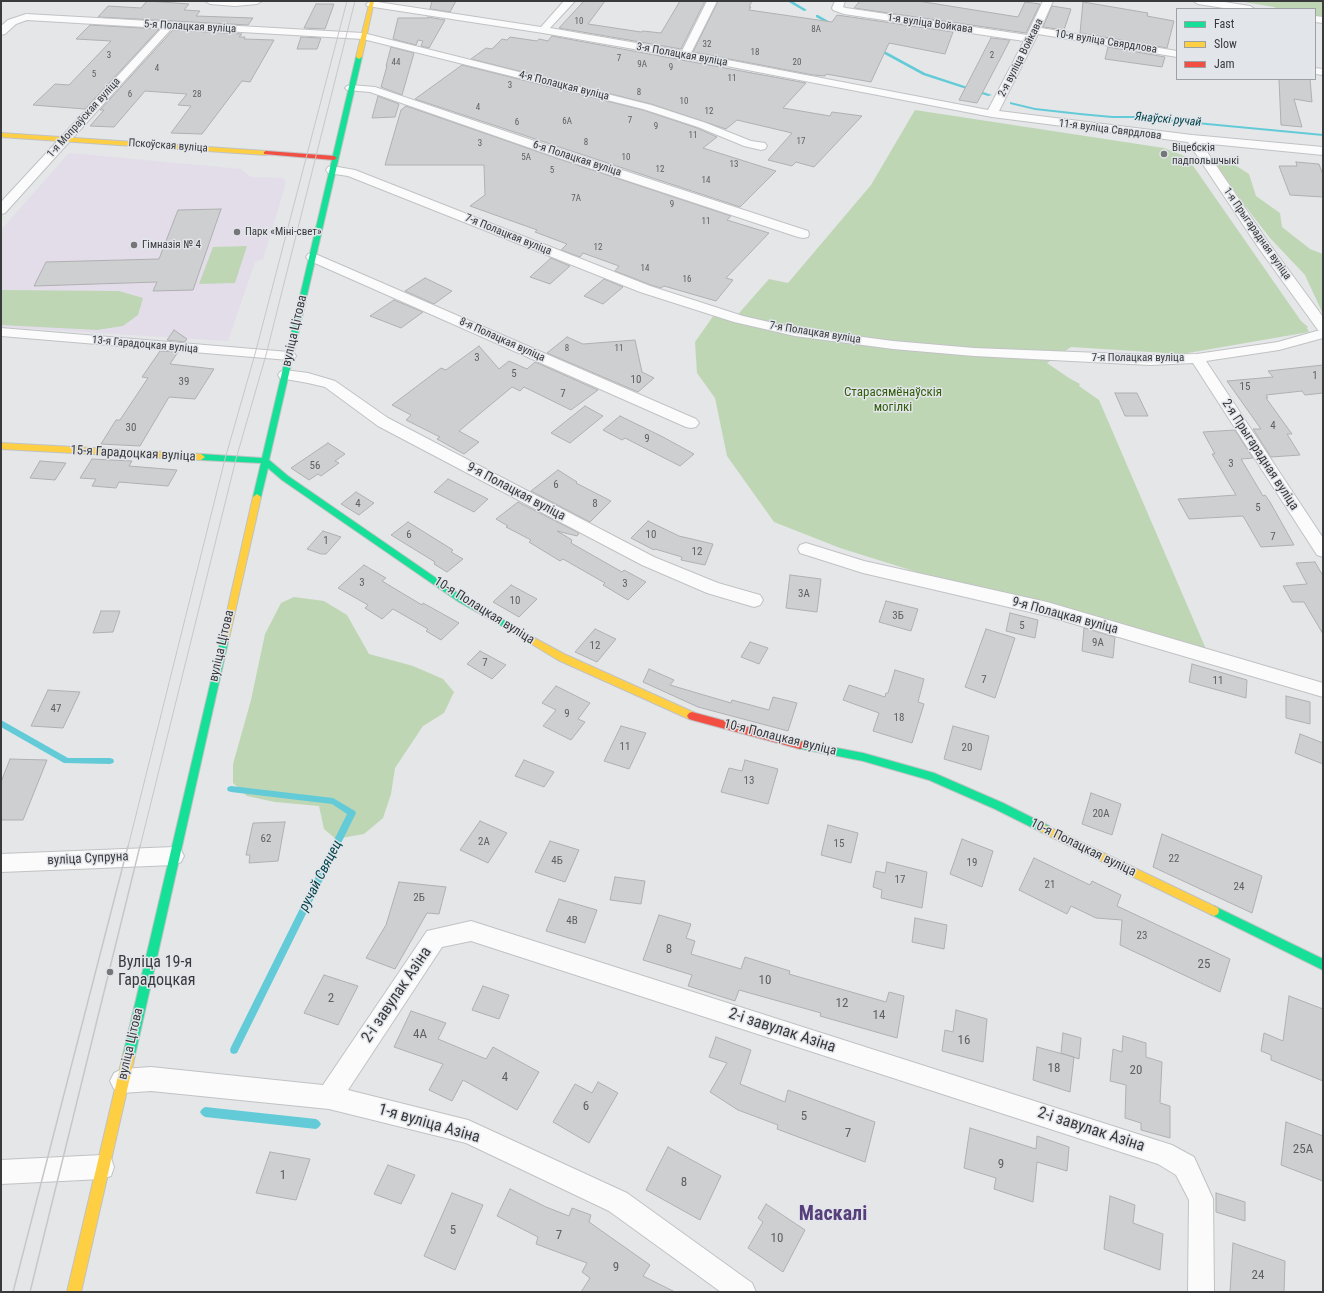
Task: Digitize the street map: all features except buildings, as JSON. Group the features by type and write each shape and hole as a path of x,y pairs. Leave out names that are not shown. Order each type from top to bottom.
{"main road":[{"name":"вуліца Цітова","path":"74,1292 371,3"},
{"name":"Пскоўская вуліца","path":"1,135 64,139 333,164"},
{"name":"15-я Гарадоцкая вуліца","path":"1,446 265,461"},
{"name":"10-я Полацкая вуліца","path":"265,461 285,478 462,600 561,657 693,716 787,742 862,757 931,776 1006,810 1323,965"}],"street":[{"path":"210,1 235,3 257,1"},
{"path":"543,30 570,1"},
{"path":"685,55 712,1"},
{"name":"1-я вуліца Войкава","path":"840,1 837,8 844,11 1033,35"},
{"name":"2-я вуліца Войкава","path":"992,114 1033,35 1048,1"},
{"path":"1198,1 1244,8"},
{"name":"3-я Полацкая вуліца","path":"371,3 543,30 685,55 992,114"},
{"name":"5-я Полацкая вуліца","path":"1,32 18,19 26,17 363,36"},
{"name":"1-я Мопраўская вуліца","path":"1,210 64,139 169,26"},
{"name":"10-я вуліца Свярдлова","path":"1033,35 1176,54"},
{"name":"4-я Полацкая вуліца","path":"363,36 647,107 702,125 748,144 761,146"},
{"name":"6-я Полацкая вуліца","path":"351,88 371,89 560,154 803,234"},
{"name":"11-я вуліца Свярдлова","path":"992,114 1192,139 1323,151"},
{"name":"1-я Прыгарадная вуліца","path":"1192,139 1263,244 1323,327"},
{"name":"7-я Полацкая вуліца","path":"333,164 351,173 645,289 739,319 795,332 892,345 974,352 1069,358 1143,360 1197,358 1279,346 1323,334"},
{"name":"8-я Полацкая вуліца","path":"313,257 691,423"},
{"name":"13-я Гарадоцкая вуліца","path":"1,332 289,356"},
{"name":"2-я Прыгарадная вуліца","path":"1197,358 1323,551"},
{"name":"9-я Полацкая вуліца","path":"285,375 308,378 330,384 383,422 648,561 713,588 754,600"},
{"name":"9-я Полацкая вуліца","path":"806,550 863,567 1047,610 1323,690"},
{"name":"вуліца Супруна","path":"1,863 174,856"},
{"name":"2-і завулак Азіна","path":"329,1097 435,938 471,931 1163,1154 1185,1166 1202,1199 1201,1292"},
{"name":"1-я вуліца Азіна","path":"122,1081 151,1079 329,1097 468,1132 618,1202 744,1292"},
{"path":"1,1172 102,1167"}],"shaded area":[{"name":"Гімназія № 4","path":"69,153 241,169 251,177 283,178 286,183 263,259 255,262 228,341 1,327 1,230"}],"green space":[{"path":"1238,1 1323,1 1323,16 1316,16 1316,8 1274,7"},
{"name":"Старасямёнаўскія могілкі","path":"915,110 1164,148 1187,157 1301,321 1308,327 1309,332 1182,354 1071,347 1047,363 1080,384 1079,386 1099,400 1206,649 955,584 840,548 774,522 727,456 715,398 697,373 695,342 714,315 733,320 769,279 788,283 871,185"},
{"path":"1227,160 1249,174 1256,196 1280,213 1282,227 1310,249 1323,254 1323,314 1305,275 1270,238 1242,202 1214,161"},
{"path":"247,246 235,283 199,284 213,247"},
{"path":"1,290 119,291 143,298 138,315 123,326 97,330 1,325"},
{"path":"294,597 324,601 347,615 369,654 413,666 443,679 454,692 444,713 423,726 395,768 391,794 383,818 364,834 336,839 324,829 319,806 275,802 247,796 233,783 233,764 251,700 265,634 281,603"}],"waterway":[{"name":"Янаўскі ручай","path":"789,1 805,10"},
{"name":"Янаўскі ручай","path":"817,16 835,26"},
{"name":"Янаўскі ручай","path":"878,49 924,74 990,95"},
{"name":"Янаўскі ручай","path":"1012,103 1035,109 1080,114 1133,117 1323,135"},
{"name":"ручай Свяцец","path":"1,723 67,761 110,761"},
{"name":"ручай Свяцец","path":"231,789 333,801 352,813 234,1050"},
{"path":"205,1112 316,1124"}],"tram line":[{"path":"128,847 225,459 255,354 347,1"},
{"path":"140,847 236,459 266,355 355,1"},
{"path":"13,1292 128,846"},
{"path":"30,1292 140,846"}],"traffic: fast":[{"path":"257,497 359,57"},
{"path":"201,457 265,461 285,478 462,600 525,636"},
{"path":"129,1055 225,638"},
{"path":"800,745 863,757 931,776 999,806 1045,829"},
{"path":"1214,911 1323,965"}],"traffic: slow":[{"path":"359,57 372,1"},
{"path":"1,135 266,153"},
{"path":"1,446 201,457"},
{"path":"225,638 257,497"},
{"path":"525,636 561,657 692,716"},
{"path":"1045,829 1214,911"},
{"path":"74,1292 129,1055"}],"traffic: jam":[{"path":"266,153 334,158"},
{"path":"692,716 800,745"}],"place":[{"name":"Віцебскія падпольшчыкі","path":"1164,154"},
{"name":"Парк «Міні-свет»","path":"237,232"},
{"name":"Гімназія № 4","path":"134,245"},
{"name":"Вуліца 19-я Гарадоцкая","path":"110,972"}],"district":[{"name":"Маскалі","path":"833,1215"}]}
